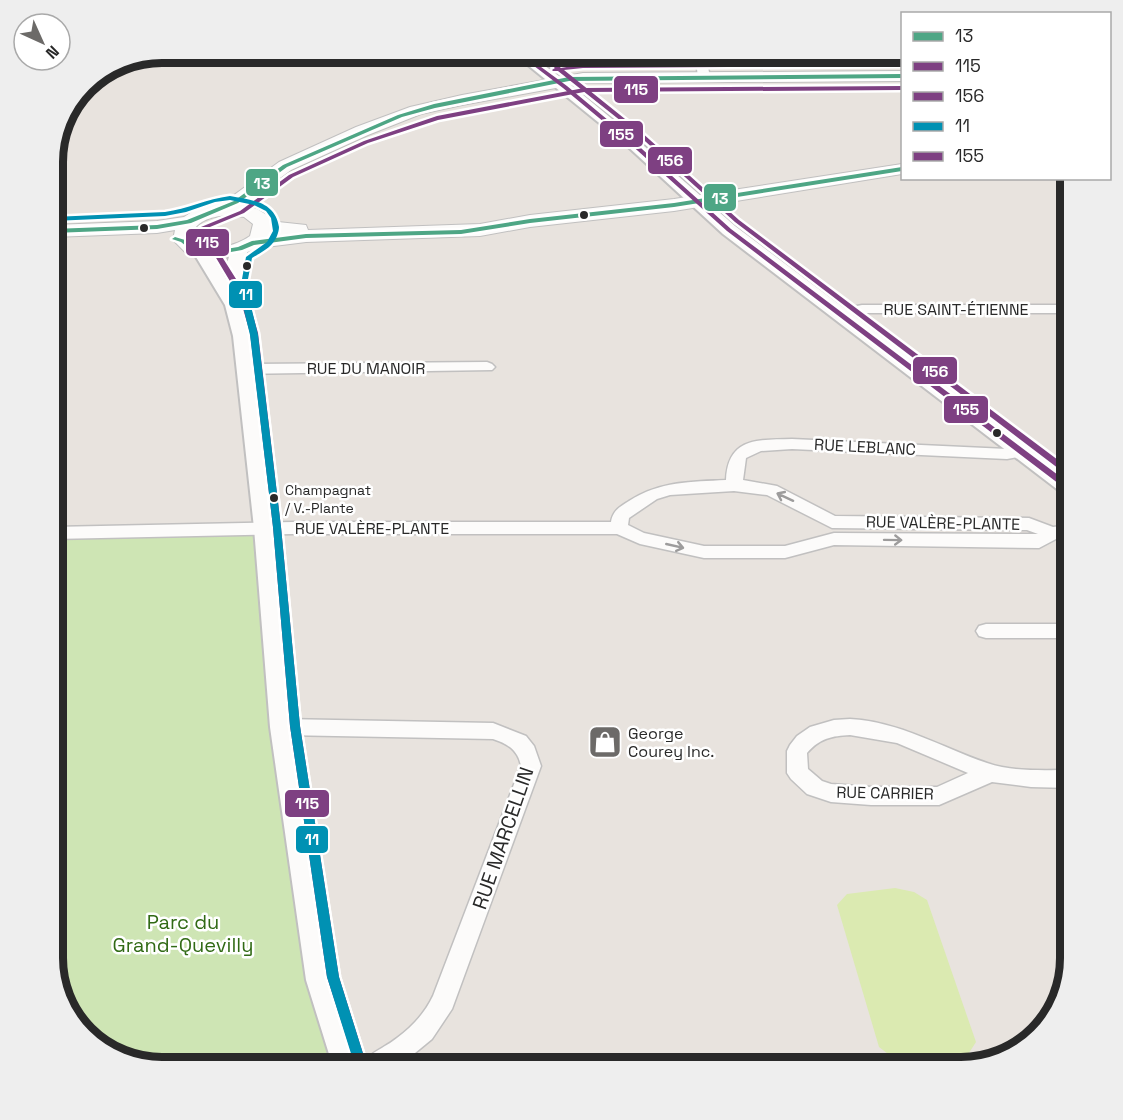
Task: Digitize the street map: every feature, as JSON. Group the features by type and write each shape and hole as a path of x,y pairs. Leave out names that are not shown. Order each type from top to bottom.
{"main road":[{"path":"63,241 186,232 215,211 251,191 285,166 362,131 416,110 557,82 583,78 901,76"},
{"path":"186,232 193,249 214,253 306,236 460,232 695,201 901,169"},
{"path":"215,211 248,212 263,222 282,228 330,229 530,221"},
{"path":"246,246 260,237 264,229 263,222"},
{"path":"63,231 157,227 186,232"}],"street":[{"path":"532,63 750,246 1060,477"},
{"path":"702,63 704,76"},
{"path":"246,246 234,266 234,304 243,336 265,528 283,727 321,980 346,1057"},
{"path":"202,252 234,304"},
{"name":"RUE SAINT-ÉTIENNE","path":"841,313 861,309 1060,309"},
{"name":"RUE DU MANOIR","path":"246,369 486,367"},
{"name":"RUE LEBLANC","path":"734,485 736,460 743,452 758,446 792,444 1007,454 1023,451"},
{"name":"RUE VALÈRE-PLANTE","path":"619,528 621,515 651,495 669,489 734,485 771,490 833,531"},
{"name":"RUE VALÈRE-PLANTE","path":"63,533 265,528 619,528 640,538 704,552 785,552 833,531 1039,542 1052,533 1060,532"},
{"path":"986,631 1060,631"},
{"name":"RUE MARCELLIN","path":"283,727 493,731 511,736 523,744 530,754 531,766 451,985 436,1015 415,1038 391,1057"},
{"name":"RUE CARRIER","path":"990,773 939,796 871,796 831,793 815,788 798,773 797,751 809,735 820,730 843,727 866,728 898,735 990,773 1060,779"}],"green space":[{"name":"Parc du Grand-Quevilly","path":"265,528 337,1032 346,1057 162,1057 143,1055 113,1044 88,1023 76,1007 68,990 63,958 63,533"},
{"path":"895,888 914,892 927,900 976,1042 967,1056 892,1057 879,1047 837,905 847,894"}],"transit line":[{"name":"155","path":"533,63 630,141 729,230 1060,480"},
{"name":"156","path":"552,63 638,132 737,221 1060,465"},
{"name":"156","path":"555,70 583,66 901,64"},
{"name":"13","path":"63,231 157,227 189,222 236,202 285,166 400,116 434,106 569,79 901,76"},
{"name":"115","path":"358,1057 333,977 295,726 277,527 254,333 244,298 212,245 195,235 203,228 242,212 291,176 366,142 437,118 584,90 901,88"},
{"name":"13","path":"175,239 183,241 193,249 214,253 240,249 252,243 306,236 461,232 530,221 674,205 901,169"},
{"name":"11","path":"63,219 165,214 184,211 214,200 230,198 256,203 268,210 274,218 276,231 270,243 249,257 245,279 246,302 254,335 277,527 295,726 333,977 358,1057"}],"place":[{"name":"Champagnat / V.-Plante","path":"274,498"},
{"name":"George Courey Inc.","path":"605,742"}]}
